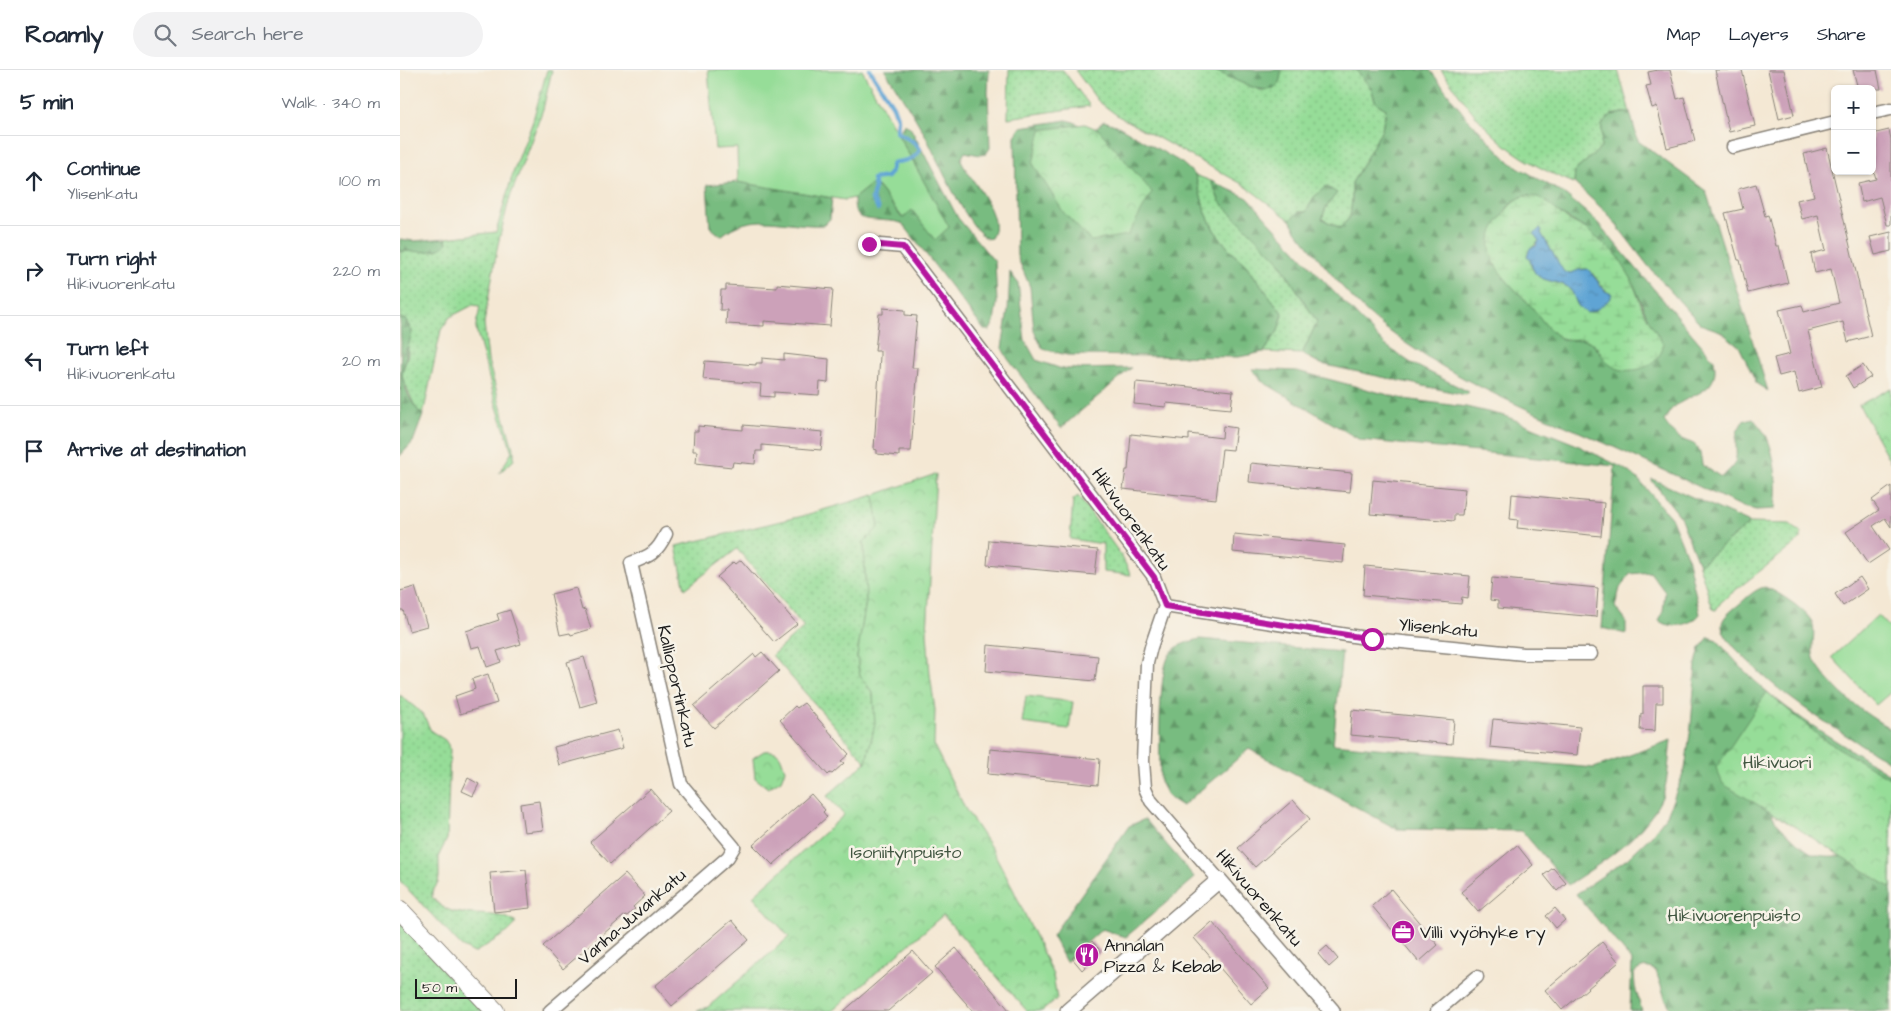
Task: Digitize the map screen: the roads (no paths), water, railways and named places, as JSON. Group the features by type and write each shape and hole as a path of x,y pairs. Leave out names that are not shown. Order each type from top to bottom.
{"main road":[{"path":"400,910 495,1011"}],"street":[{"path":"1876,112 1891,109"},
{"path":"1733,147 1831,123"},
{"name":"Hikivuorenkatu","path":"869,244 903,247 1154,577 1165,606 1150,647 1147,663 1143,762 1145,788 1156,806 1332,1011"},
{"name":"Kallioportinkatu","path":"666,534 659,547 649,556 631,563 682,784 734,846"},
{"name":"Ylisenkatu","path":"1165,606 1372,639 1524,654 1591,654"},
{"name":"Vanha-Juvankatu","path":"550,1011 728,857 734,846"},
{"path":"1068,1011 1219,880"},
{"path":"1437,1011 1477,977"}],"water":[{"path":"1540,228 1542,230 1541,233 1564,272 1571,273 1588,269 1605,291 1612,294 1605,303 1587,313 1576,303 1570,289 1537,275 1527,256 1530,248 1536,246 1539,241 1534,234"}],"waterway":[{"path":"870,70 893,106 898,120 897,132 914,142 920,149 912,158 893,163 887,177 873,179 875,187 872,199 878,209"}],"place":[{"name":"Villi vyöhyke ry","path":"1403,932"},
{"name":"Annalan Pizza & Kebab","path":"1087,955"}],"park label":[{"name":"Hikivuori","path":"1777,762"},
{"name":"Isoniitynpuisto","path":"906,852"},
{"name":"Hikivuorenpuisto","path":"1734,915"}]}
